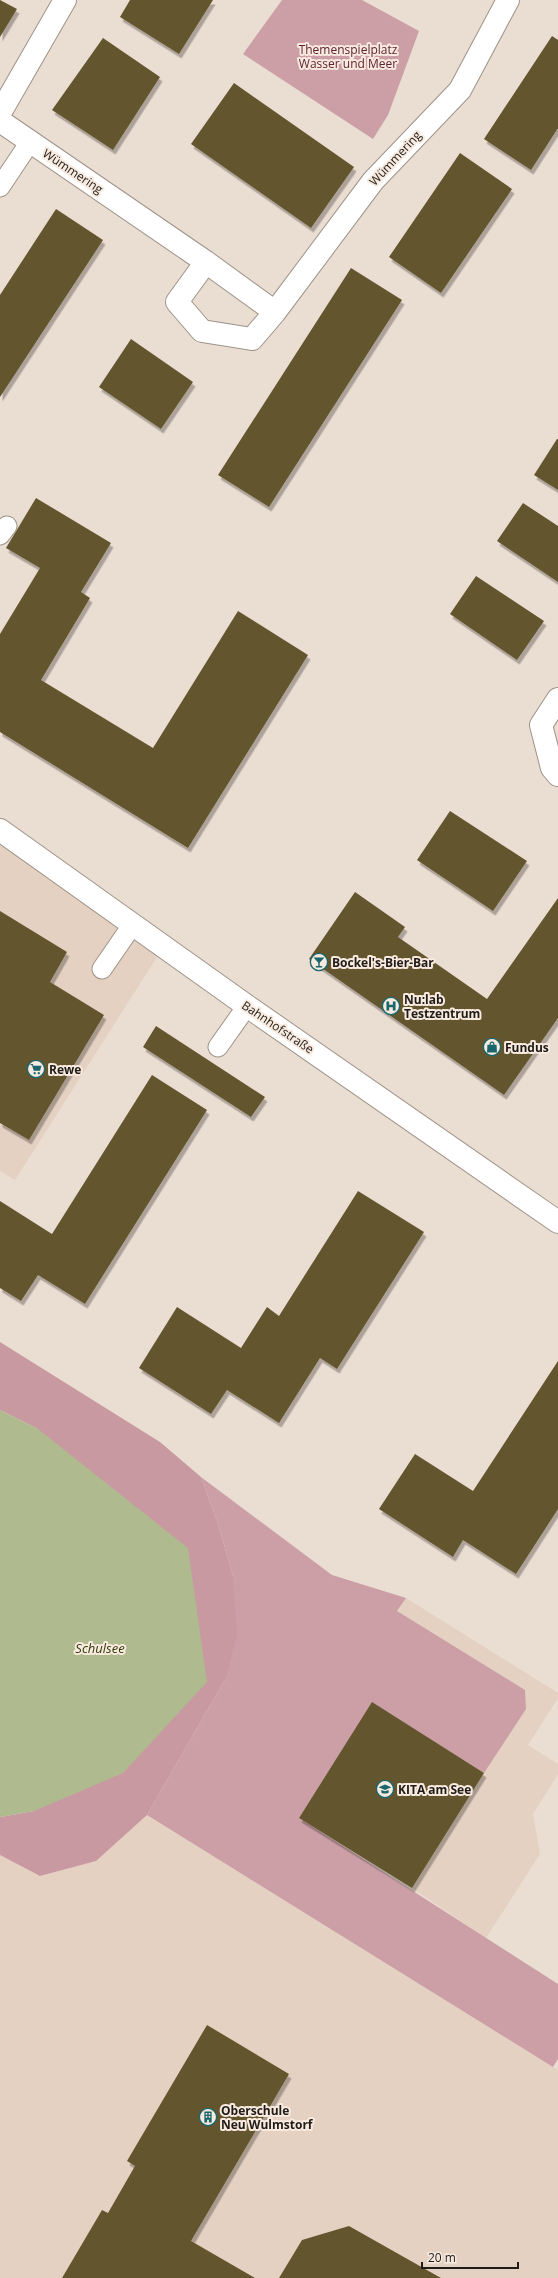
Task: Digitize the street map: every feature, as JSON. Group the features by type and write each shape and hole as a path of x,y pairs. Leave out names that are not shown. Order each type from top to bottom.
{"street":[{"path":"0,113 65,0"},
{"name":"Wümmering","path":"206,262 177,302 202,331 252,339 275,312 373,180 460,90 508,0"},
{"name":"Wümmering","path":"0,121 206,262 275,312"},
{"path":"558,699 541,725 552,768 558,775"},
{"name":"Bahnhofstraße","path":"0,830 247,1006 558,1222"}],"lane":[{"path":"0,187 30,142"},
{"path":"102,969 133,924"},
{"path":"218,1046 247,1006"}],"shaded area":[{"path":"0,830 164,946 15,1180 0,1171"},
{"path":"0,1342 160,1442 201,1477 218,1524 233,1576 237,1635 226,1678 147,1815 96,1861 40,1876 0,1855 0,1817 34,1811 38,1429 0,1410"},
{"path":"406,1598 558,1693 558,1698 528,1745 558,1764 558,1774 533,1814 540,1854 486,1938 412,1888 299,1818 372,1703 397,1611"},
{"path":"147,1815 558,2070 558,2278 0,2278 0,1855 40,1876 96,1861"}],"green space":[{"name":"Themenspielplatz Wasser und Meer","path":"282,0 362,0 419,31 388,115 373,139 243,54"},
{"path":"201,1477 332,1575 406,1598 397,1611 525,1690 526,1709 484,1773 372,1703 299,1818 558,1984 558,2059 553,2067 147,1815 226,1678 233,1576 218,1524"}],"water":[{"name":"Schulsee","path":"0,1410 38,1429 188,1548 207,1682 123,1773 34,1811 0,1817"}],"building":[{"path":"0,0 17,9 0,37"},
{"path":"130,0 213,0 179,54 120,17"},
{"path":"552,36 558,40 558,128 531,170 484,139"},
{"path":"103,38 160,77 113,150 52,110"},
{"path":"234,83 354,167 311,228 191,144"},
{"path":"460,153 512,189 441,293 389,257"},
{"path":"56,209 103,240 0,397 0,295"},
{"path":"351,268 402,300 269,507 218,475"},
{"path":"131,339 193,382 161,429 99,387"},
{"path":"558,439 558,490 534,475"},
{"path":"36,498 111,543 81,592 90,598 41,680 153,748 238,611 308,655 188,848 0,732 0,634 40,568 6,548"},
{"path":"523,503 558,526 558,582 497,541"},
{"path":"476,576 544,621 517,660 450,614"},
{"path":"450,811 527,861 493,911 417,860"},
{"path":"355,892 405,927 398,937 487,999 558,898 558,1018 504,1095 309,959"},
{"name":"Rewe","path":"0,911 67,952 50,982 104,1015 29,1140 0,1123"},
{"path":"156,1026 265,1097 251,1117 143,1047"},
{"path":"152,1075 207,1110 85,1304 38,1275 21,1301 0,1288 0,1201 52,1234"},
{"path":"358,1191 424,1232 337,1369 320,1358 279,1423 227,1390 211,1414 139,1368 177,1307 241,1348 267,1307 279,1316"},
{"path":"558,1361 558,1509 516,1574 463,1540 453,1557 379,1509 415,1454 473,1491"},
{"path":"372,1702 484,1773 412,1888 299,1818"},
{"name":"Oberschule Neu Wulmstorf","path":"207,2025 289,2074 191,2241 255,2278 62,2278 102,2210 108,2213 135,2166 127,2161"},
{"path":"349,2226 441,2278 279,2278 302,2240"}],"place":[{"name":"Bockel's-Bier-Bar","path":"319,962"},
{"name":"Nu:lab Testzentrum","path":"391,1006"},
{"name":"Fundus","path":"492,1047"},
{"name":"Rewe","path":"36,1069"},
{"name":"KITA am See","path":"385,1789"},
{"name":"Oberschule Neu Wulmstorf","path":"208,2117"}]}
